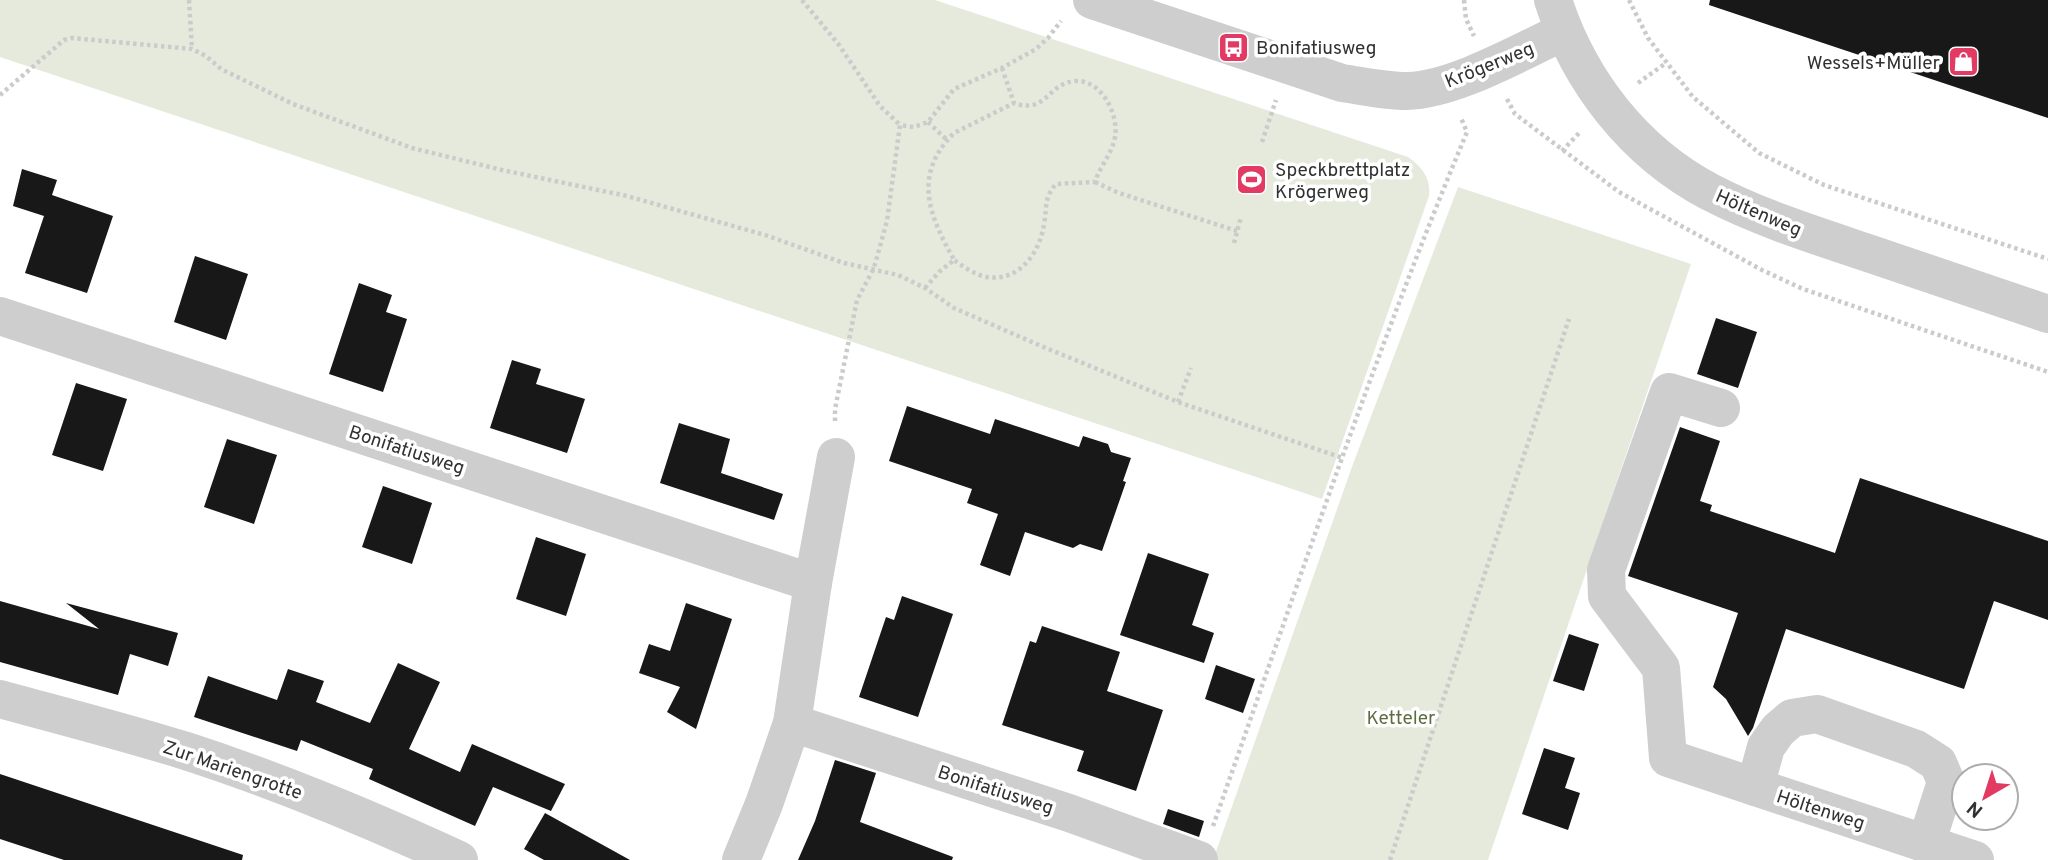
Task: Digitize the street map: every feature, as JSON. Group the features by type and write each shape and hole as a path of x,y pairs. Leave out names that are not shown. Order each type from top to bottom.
{"street":[{"name":"Krögerweg","path":"1077,10 1342,83 1409,91 1446,83 1502,61 1558,16"},
{"name":"Höltenweg","path":"1558,16 1582,70 1635,137 1670,166 1709,192 1776,221 2048,314"},
{"name":"Bonifatiusweg","path":"0,316 813,583"},
{"name":"Höltenweg","path":"1721,408 1669,392 1606,570 1607,596 1661,668 1668,758 1975,860"},
{"path":"741,860 792,723 813,583 836,457"},
{"name":"Zur Mariengrotte","path":"0,699 185,751 297,790 459,860"},
{"path":"1755,787 1766,747 1778,730 1793,718 1818,715 1916,749 1938,763 1946,782 1926,844"},
{"name":"Bonifatiusweg","path":"792,723 1069,813 1205,847"}],"path":[{"path":"189,0 192,49"},
{"path":"802,0 839,45 880,106 900,125 914,127 928,122 954,89 1002,68 1036,49 1077,10"},
{"path":"1629,0 1648,38 1693,97 1759,153 1824,186 2048,259"},
{"path":"0,94 64,40 72,38 192,49 206,56 221,69 282,100 412,148 627,196 765,235 844,263 898,275 925,288 954,308 1041,346 1178,402 1343,458"},
{"path":"1002,68 1014,103"},
{"path":"1096,182 1115,136 1108,101 1093,86 1077,81 1062,85 1040,103 1026,107 1014,103 954,133 947,140 928,178 927,194 937,227 954,260 985,277 1003,278 1016,272 1030,260 1039,243 1048,192 1056,184 1096,182 1119,193 1237,231"},
{"path":"1262,142 1272,113"},
{"path":"928,122 947,140"},
{"path":"836,457 835,409 857,300 874,268 887,221 900,125"},
{"path":"1205,847 1343,458 1438,201 1467,132"},
{"path":"1234,243 1241,217"},
{"path":"925,288 954,260"},
{"path":"1390,860 1569,319"},
{"path":"1178,402 1192,368"}],"green space":[{"path":"0,0 935,0 1408,157 1424,174 1429,184 1429,196 1322,499 0,57"},
{"name":"Ketteler","path":"1458,187 1691,264 1488,860 1213,860 1353,464"}],"building":[{"name":"Wessels+Müller","path":"1710,0 2048,0 2048,118 1709,5"},
{"path":"22,169 57,180 52,195 113,216 87,293 25,273 44,216 13,206"},
{"path":"195,256 248,274 226,340 174,322"},
{"path":"359,283 392,295 386,312 407,319 383,392 329,374"},
{"path":"1716,318 1757,332 1738,388 1697,374"},
{"path":"512,360 541,369 536,384 585,399 567,453 490,428"},
{"path":"76,383 127,399 103,471 52,455"},
{"path":"907,406 990,434 995,419 1079,447 1083,436 1108,444 1111,452 1131,458 1123,481 1126,482 1102,551 1080,544 1073,548 1025,532 1010,576 980,565 998,514 967,503 972,489 889,461"},
{"path":"679,423 730,439 721,473 783,494 774,520 660,483"},
{"path":"1680,427 1720,441 1700,501 1712,505 1710,511 1835,553 1860,478 2048,541 2048,620 1994,601 1964,689 1786,629 1748,736 1726,699 1713,687 1738,613 1628,576"},
{"path":"227,439 277,455 254,524 204,507"},
{"path":"383,486 432,503 412,564 362,547"},
{"path":"536,537 586,554 566,616 516,599"},
{"path":"1148,553 1209,574 1192,625 1214,633 1204,663 1120,635"},
{"path":"902,596 953,614 918,717 859,697 886,617 894,620"},
{"path":"0,601 99,629 66,603 178,633 168,666 130,654 118,695 0,662"},
{"path":"686,603 732,619 696,729 667,712 680,687 639,673 649,644 670,651"},
{"path":"1042,626 1120,652 1107,691 1163,710 1136,791 1077,771 1084,751 1002,725 1030,641 1036,643"},
{"path":"1569,634 1599,644 1584,691 1553,681"},
{"path":"398,663 440,682 409,749 460,772 472,744 565,784 551,811 493,787 475,826 369,779 373,769 301,740 297,751 194,717 208,676 277,700 288,669 324,681 316,702 370,723"},
{"path":"1216,665 1255,679 1243,713 1205,699"},
{"path":"1544,748 1575,758 1565,788 1580,793 1568,830 1522,814"},
{"path":"835,760 876,773 860,822 953,857 952,860 798,860 815,821"},
{"path":"0,774 243,855 242,860 64,860 0,839"},
{"path":"1168,809 1204,821 1199,837 1163,824"},
{"path":"545,813 630,860 544,860 524,849"}],"place":[{"name":"Bonifatiusweg","path":"1233,47"},
{"name":"Wessels+Müller","path":"1963,62"},
{"name":"Speckbrettplatz Krögerweg","path":"1252,180"}]}
